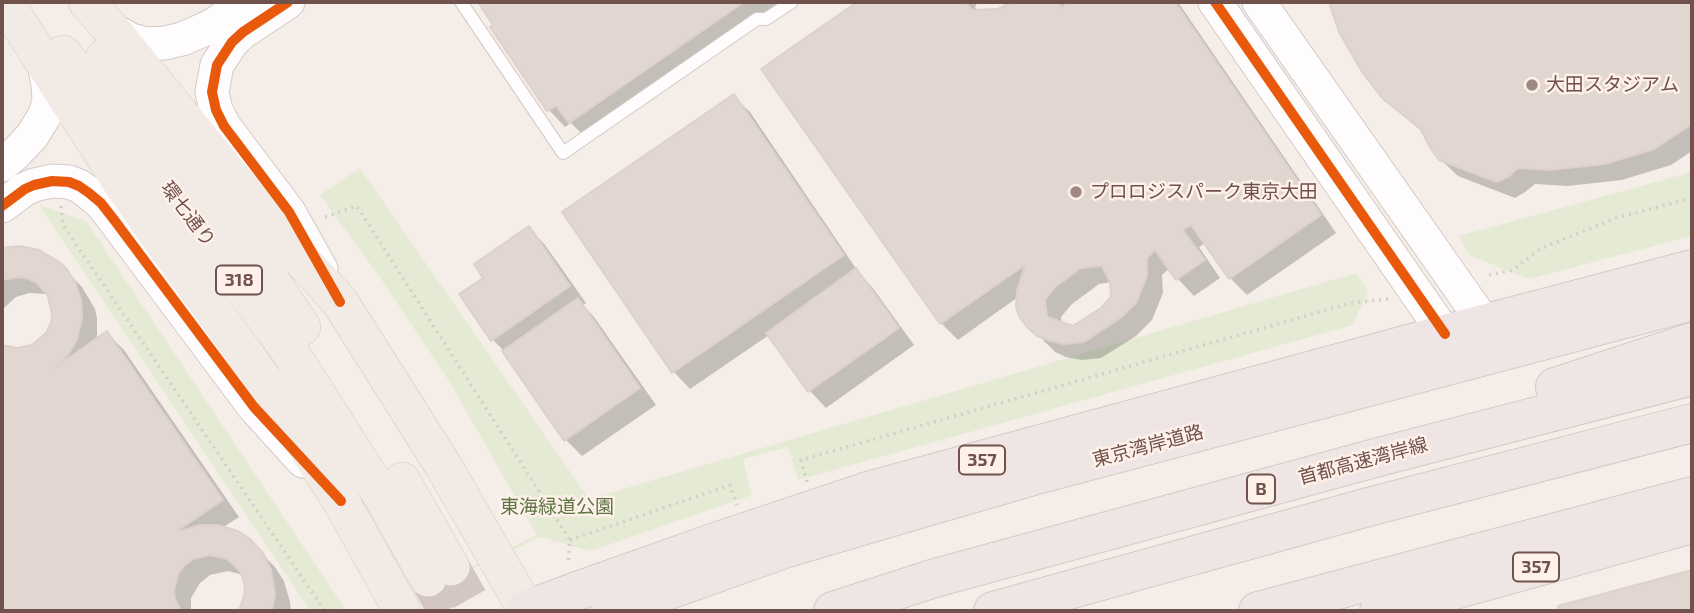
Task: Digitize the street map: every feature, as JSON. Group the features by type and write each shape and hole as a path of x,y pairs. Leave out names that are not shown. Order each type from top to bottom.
{"highway":[{"name":"357","path":"526,611 578,590 871,490 1692,269"},
{"name":"東京湾岸道路","path":"610,611 787,548 866,524 1692,301"},
{"path":"1375,458 1423,430 1692,342"},
{"name":"首都高速湾岸線","path":"833,611 935,578 1375,458 1692,376"},
{"name":"B","path":"993,611 1372,506 1692,423"},
{"path":"1372,506 1418,506 1692,444"},
{"name":"357","path":"1258,611 1692,496"},
{"name":"357","path":"1379,611 1692,524"},
{"name":"B","path":"801,611 935,578"}],"main road":[{"name":"318","path":"5,2 119,180 266,383 341,501 402,611"},
{"name":"環七通り","path":"22,2 241,283 291,353 385,501 440,572 399,476 311,339 261,266 102,55 67,2"},
{"path":"98,15 272,227 340,302 444,467 526,611"}],"street":[{"path":"98,15 131,40 146,44 165,43 182,39 215,24 246,2"},
{"path":"288,2 232,42 217,65 212,92 216,110 224,126 289,212 340,302"},
{"path":"1215,2 1445,334"},
{"path":"1259,2 1485,324"},
{"path":"2,165 32,135 45,115 49,101 44,63"},
{"path":"2,206 25,189 52,181 79,186 101,203 254,407 341,501"}],"lane":[{"path":"461,2 563,153 758,19 766,19 792,2"},
{"path":"473,20 484,12"}],"path":[{"path":"1489,275 1513,270 1540,249 1616,218 1692,198"},
{"path":"61,201 63,225 325,611"},
{"path":"325,217 357,206 570,540 568,567"},
{"path":"808,488 801,460 1351,303 1388,299"},
{"path":"570,540 730,485 739,509"}],"green space":[{"name":"東海緑道公園","path":"360,168 589,499 1356,273 1368,291 1353,325 798,480 788,447 743,459 752,495 591,551 540,537 379,611 537,535 449,381 379,276 320,195"},
{"path":"1692,172 1692,236 1529,279 1469,255 1459,236"},
{"path":"39,205 86,221 343,606 342,611 309,611"}],"building":[{"path":"478,2 744,2 569,123 556,106 547,111 490,27 493,25"},
{"name":"プロロジスパーク東京大田","path":"857,2 966,2 972,10 998,9 1012,2 1061,2 1059,9 1069,2 1175,2 1321,215 1229,279 1191,225 1183,230 1205,260 1176,280 1155,250 1147,258 1147,276 1136,303 1119,319 1084,342 1064,344 1048,340 1037,336 1026,326 1016,306 1017,291 1025,265 940,324 761,69","holes":["1102,266 1110,282 1111,297 1101,308 1073,326 1047,317 1045,300 1055,287 1081,268"]},
{"name":"大田スタジアム","path":"1329,2 1692,2 1692,124 1654,149 1605,164 1549,170 1518,168 1497,182 1439,160 1420,128 1383,99 1362,72 1339,32"},
{"path":"734,94 844,255 672,373 562,212"},
{"path":"529,226 570,286 491,341 459,294 483,278 474,264"},
{"path":"21,246 39,250 66,268 75,282 81,300 82,317 77,340 67,356 54,368 107,331 223,500 180,529 181,531 200,525 218,525 238,531 250,539 263,553 271,570 275,594 272,611 239,611 245,593 241,573 227,559 210,555 193,559 178,574 174,591 181,611 2,611 2,345 17,348 32,345 46,333 52,314 48,296 37,283 19,277 2,280 2,248"},
{"path":"856,268 899,328 808,392 766,333"},
{"path":"578,298 640,388 564,441 502,351"},
{"path":"1692,570 1692,611 1559,611 1558,606"}],"tunnel":[{"path":"451,567 476,611"},
{"path":"428,578 446,611"}],"cycle path":[{"path":"288,2 232,42 217,65 212,92 216,110 224,126 289,212 340,302"},
{"path":"1215,2 1445,334"},
{"path":"2,206 25,189 52,181 69,182 79,186 101,203 254,407 341,501"}],"place":[{"name":"大田スタジアム","path":"1532,85"},
{"name":"プロロジスパーク東京大田","path":"1076,192"}]}
